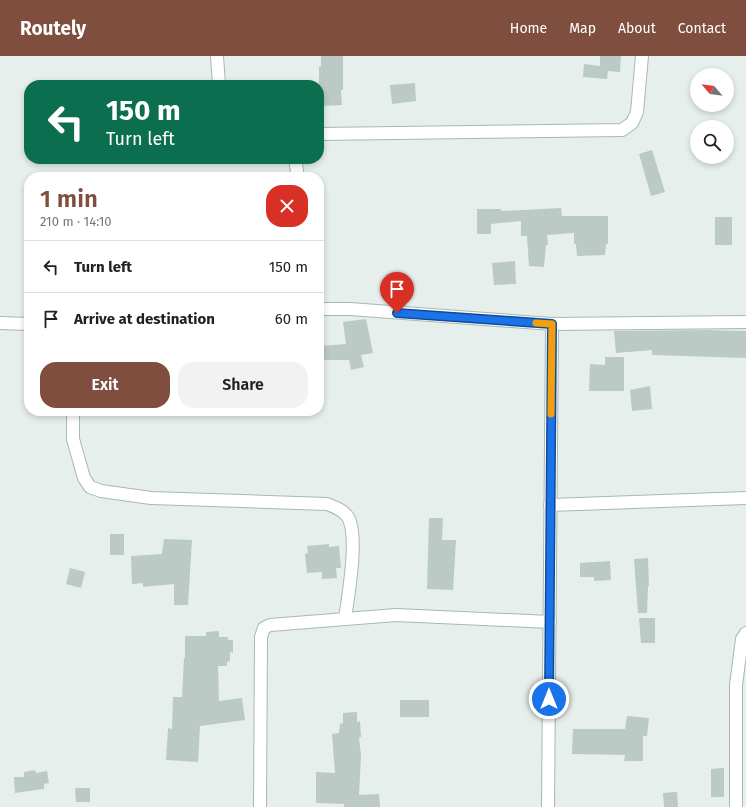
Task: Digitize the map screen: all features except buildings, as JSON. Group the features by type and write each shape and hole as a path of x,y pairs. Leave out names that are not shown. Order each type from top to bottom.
{"street":[{"path":"217,56 219,80"},
{"path":"324,134 622,130 632,123 637,112 642,56"},
{"path":"324,309 350,309 552,324 746,322"},
{"path":"0,323 24,324"},
{"path":"548,807 552,324"},
{"path":"73,416 74,439 84,478 90,487 101,491 151,498 327,504 340,509 348,518 352,534 352,568 345,619"},
{"path":"550,505 746,498"},
{"path":"260,807 261,636 264,628 270,625 396,615 550,622"},
{"path":"736,807 736,686 742,639 746,633"}],"slow traffic":[{"path":"536,323 552,324 551,414"}],"route":[{"path":"397,313 552,324 549,699"}]}
